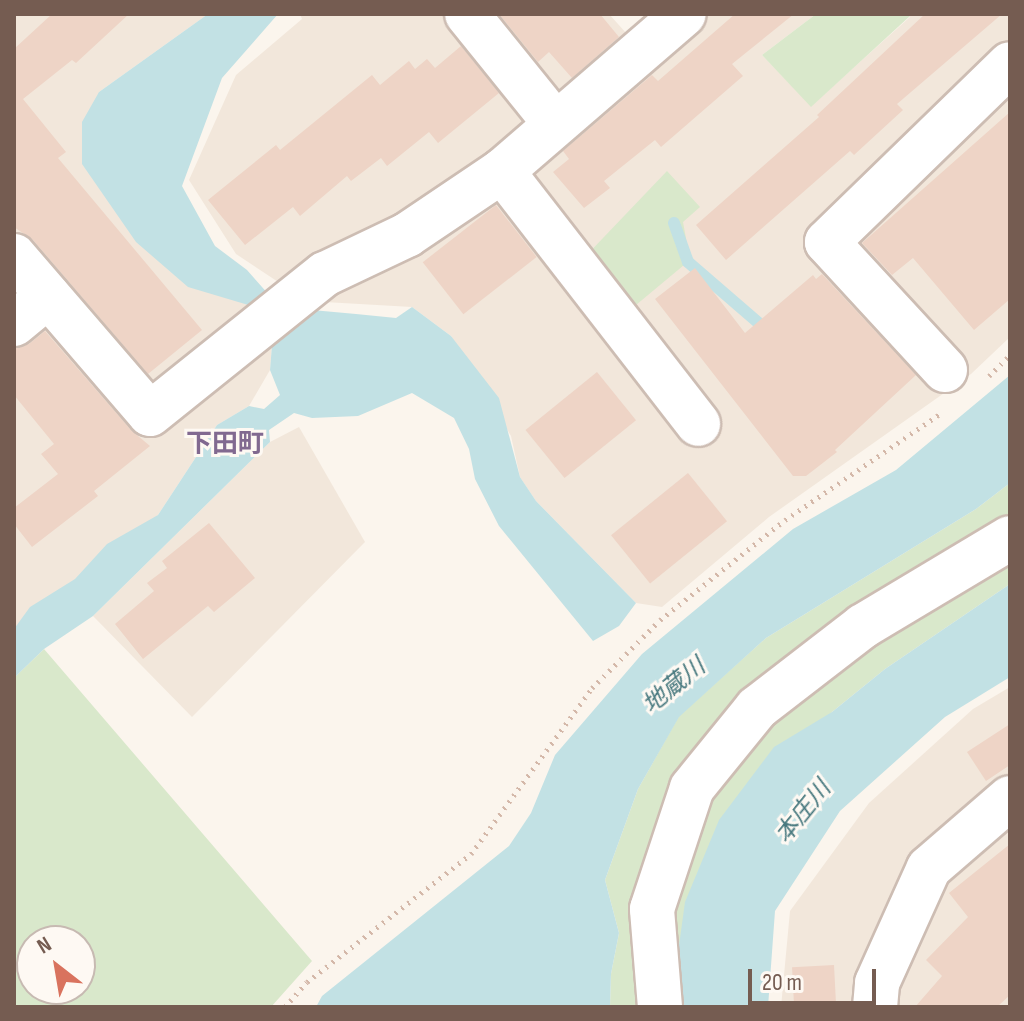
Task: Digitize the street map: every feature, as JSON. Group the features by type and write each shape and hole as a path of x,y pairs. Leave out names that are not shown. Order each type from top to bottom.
{"street":[{"path":"467,14 555,123"},
{"path":"14,256 150,414 325,274 407,235 502,171 684,14"},
{"path":"957,388 827,242 1010,64"},
{"path":"502,171 698,424"},
{"path":"14,324 48,296"},
{"path":"660,1007 652,909 692,788 757,708 863,626 1010,538"},
{"path":"875,1007 877,983 929,868 1007,807"}],"path":[{"path":"285,1007 307,982 471,854 592,688 660,620 957,388 1010,355"}],"shaded area":[{"path":"14,14 208,14 99,92 255,307 282,332 272,345 270,370 249,406 217,425 158,515 14,657"},
{"path":"300,14 609,14 636,44 671,14 816,14 762,55 811,106 910,17 908,14 1010,14 1010,337 971,374 769,517 662,607 636,603 536,501 520,477 511,436 451,336 412,307 307,301 236,254 189,180 236,75 302,19"},
{"path":"299,427 365,542 192,717 93,616 270,442"},
{"path":"1010,687 1010,1007 781,1007 790,911 869,803 973,709"}],"green space":[{"path":"816,14 910,16 811,107 762,55"},
{"path":"667,171 700,207 683,222 690,260 624,315 582,260"},
{"path":"1010,483 1010,584 885,669 832,712 677,960 683,1007 610,1007 611,974 619,933 605,880 638,789 679,716 766,638 976,509"},
{"path":"44,649 312,961 271,1007 14,1007 14,678"}],"water":[{"path":"208,14 278,14 222,78 182,186 215,246 247,270 270,296 312,310 396,318 412,307 451,336 499,398 520,477 536,501 636,603 619,626 593,641 499,526 475,479 469,449 454,418 412,393 358,416 312,418 294,413 269,430 270,442 93,616 44,649 14,678 14,629 30,607 75,579 107,544 158,515 217,425 249,406 264,409 280,395 270,370 272,345 282,333 255,307 188,287 136,242 82,164 82,122 99,92"},
{"name":"地蔵川","path":"1010,375 1010,483 976,509 766,638 679,717 638,789 605,880 619,933 611,974 610,1007 316,1007 322,996 509,846 531,813 555,755 642,654 793,529 896,470"},
{"name":"本庄川","path":"1010,584 1010,677 945,717 840,811 775,911 768,1007 683,1007 677,960 685,902 719,820 774,747 832,712 885,669"}],"building":[{"path":"52,14 129,14 76,63 72,60 23,99 66,152 58,158 202,330 148,374 33,240 14,227 14,49"},
{"path":"499,14 600,14 619,37 572,78 549,52 538,62"},
{"path":"735,14 794,14 732,64 743,76 661,147 655,140 604,181 610,188 584,208 553,172 569,159 563,151 652,75 658,81"},
{"path":"925,14 1002,14 897,104 903,110 854,155 850,151 726,260 696,225 819,117 817,115"},
{"path":"461,46 499,93 438,143 429,132 387,166 381,158 351,181 347,176 300,216 293,207 245,245 208,200 276,145 280,150 372,75 380,85 409,61 415,69 427,59 435,68"},
{"path":"1010,112 1010,299 974,330 913,258 892,275 862,243"},
{"path":"496,205 537,257 463,314 423,262"},
{"path":"695,268 745,333 813,275 816,279 822,274 916,375 835,450 837,452 806,476 793,476 655,299"},
{"path":"45,331 131,430 150,446 94,491 98,496 32,547 14,524 14,508 58,474 41,454 54,444 14,395 14,348 29,344"},
{"path":"597,372 636,420 565,478 526,430"},
{"path":"688,473 727,521 650,583 611,535"},
{"path":"209,523 255,578 214,612 208,606 143,659 115,624 154,591 147,583 167,568 162,561"},
{"path":"1010,724 1010,765 986,781 967,752"},
{"path":"1010,844 1010,995 997,1007 915,1007 942,976 926,960 968,917 949,893"},
{"path":"834,965 836,1007 794,1007 792,967"}],"waterway":[{"path":"674,223 688,262 769,332"}],"district":[{"name":"下田町","path":"225,445"}]}
